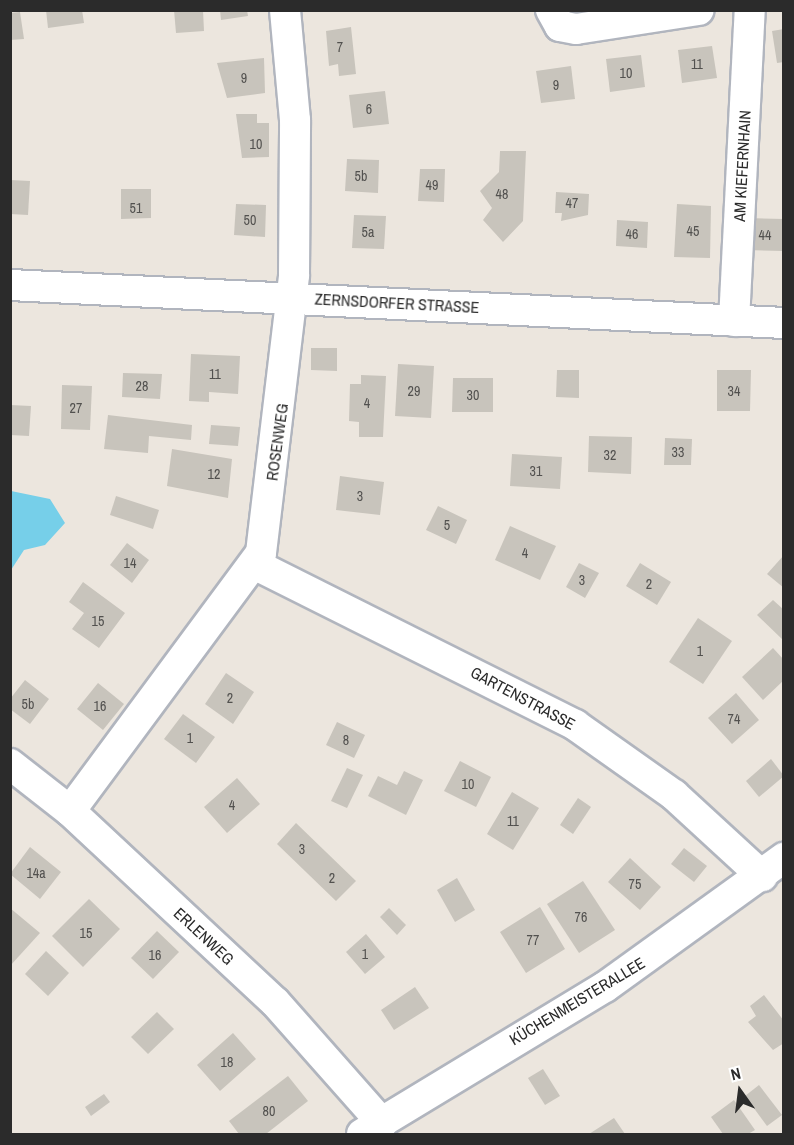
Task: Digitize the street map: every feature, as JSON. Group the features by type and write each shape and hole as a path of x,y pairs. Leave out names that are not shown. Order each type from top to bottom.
{"street":[{"name":"ROSENWEG","path":"70,811 256,565 284,391 293,298 295,120 285,10"},
{"path":"551,10 560,26 576,29 699,10"},
{"name":"AM KIEFERNHAIN","path":"734,321 750,10"},
{"name":"ZERNSDORFER STRASSE","path":"10,285 783,323"},
{"name":"GARTENSTRASSE","path":"256,565 575,724 772,867"},
{"name":"ERLENWEG","path":"10,764 70,811 275,1002 372,1129"},
{"name":"KÜCHENMEISTERALLEE","path":"372,1129 605,987 772,867"}],"water":[{"path":"11,491 50,499 65,523 45,545 24,550 11,570"}],"building":[{"path":"46,10 82,10 84,23 48,28"},
{"path":"174,10 203,10 204,31 176,33"},
{"path":"220,10 247,10 248,16 221,20"},
{"path":"20,12 24,39 10,40 10,13"},
{"path":"351,27 356,74 339,76 338,64 329,66 326,31"},
{"path":"784,29 784,62 777,63 772,31"},
{"path":"712,46 717,78 682,83 678,50"},
{"path":"641,55 645,87 610,92 606,59"},
{"path":"264,58 265,93 227,98 217,63"},
{"path":"571,66 575,99 541,103 536,71"},
{"path":"385,91 389,124 353,128 349,95"},
{"path":"236,114 257,114 257,123 269,123 269,157 242,158"},
{"path":"500,151 526,151 523,221 503,242 483,220 492,208 480,191 499,172"},
{"path":"347,159 379,160 378,193 345,191"},
{"path":"420,169 445,169 444,202 418,201"},
{"path":"10,180 30,181 28,215 10,214"},
{"path":"121,189 151,189 151,218 121,219"},
{"path":"556,192 589,194 588,215 561,221 562,213 555,213"},
{"path":"236,204 266,205 265,237 234,235"},
{"path":"677,204 711,206 710,258 674,257"},
{"path":"354,215 386,216 384,249 352,248"},
{"path":"747,218 784,219 784,251 746,250"},
{"path":"617,220 648,222 647,248 616,246"},
{"path":"311,348 337,348 337,371 311,370"},
{"path":"191,354 240,356 238,394 209,392 209,402 189,401"},
{"path":"398,364 434,366 431,418 395,416"},
{"path":"557,370 579,370 579,398 556,397"},
{"path":"717,370 751,370 750,411 717,411"},
{"path":"123,373 162,374 160,399 122,397"},
{"path":"361,375 386,376 383,437 359,437 359,422 349,421 350,384 361,384"},
{"path":"453,378 493,378 493,412 452,412"},
{"path":"62,385 92,386 90,430 61,429"},
{"path":"10,405 31,406 29,436 10,435"},
{"path":"108,415 192,425 191,440 149,436 148,453 104,449"},
{"path":"211,425 240,427 238,446 209,444"},
{"path":"589,436 632,437 631,474 588,472"},
{"path":"665,438 692,439 691,465 664,465"},
{"path":"172,449 232,459 228,498 167,486"},
{"path":"512,454 562,457 560,489 510,486"},
{"path":"340,476 384,482 380,515 336,510"},
{"path":"116,496 159,510 153,529 110,515"},
{"path":"438,506 467,520 456,544 426,530"},
{"path":"510,526 556,546 540,580 495,560"},
{"path":"127,543 149,560 132,583 110,565"},
{"path":"784,555 784,588 767,574"},
{"path":"579,563 599,573 585,598 566,587"},
{"path":"640,563 671,582 657,605 626,586"},
{"path":"83,582 125,613 99,648 72,629 84,613 69,602"},
{"path":"773,600 784,610 784,641 757,615"},
{"path":"698,618 732,641 703,684 669,662"},
{"path":"773,648 784,660 784,680 763,700 742,677"},
{"path":"226,673 254,692 233,724 205,704"},
{"path":"25,680 49,699 30,724 10,709 10,699"},
{"path":"98,683 124,704 103,730 77,709"},
{"path":"736,693 759,720 732,744 708,718"},
{"path":"183,714 215,737 196,763 164,739"},
{"path":"337,722 365,735 354,758 326,745"},
{"path":"771,759 784,776 759,797 746,781"},
{"path":"460,761 491,777 476,807 444,791"},
{"path":"347,768 363,775 347,808 331,801"},
{"path":"404,771 423,780 406,815 368,796 378,776 397,785"},
{"path":"237,778 260,804 227,833 204,807"},
{"path":"512,792 539,808 513,850 487,834"},
{"path":"578,798 591,807 573,834 560,825"},
{"path":"296,823 356,881 336,901 277,844"},
{"path":"30,847 61,872 40,899 10,874"},
{"path":"684,848 707,866 694,882 671,864"},
{"path":"630,858 661,887 640,910 608,882"},
{"path":"457,878 475,910 455,922 437,890"},
{"path":"583,881 615,930 579,953 547,904"},
{"path":"89,899 120,929 83,967 52,936"},
{"path":"540,907 565,949 526,973 500,932"},
{"path":"10,908 40,933 10,966"},
{"path":"389,908 406,925 397,935 380,917"},
{"path":"157,931 179,952 153,979 131,958"},
{"path":"366,934 385,957 365,974 346,952"},
{"path":"46,951 69,973 48,996 25,974"},
{"path":"415,987 429,1008 394,1030 381,1010"},
{"path":"764,995 784,1021 784,1043 773,1050 748,1022 756,1016 750,1006"},
{"path":"157,1012 174,1029 148,1054 131,1037"},
{"path":"233,1033 256,1059 220,1091 197,1065"},
{"path":"543,1069 560,1096 545,1105 528,1078"},
{"path":"288,1076 308,1101 266,1134 239,1134 229,1121"},
{"path":"759,1085 782,1115 767,1126 745,1096"},
{"path":"104,1094 110,1102 91,1116 85,1107"},
{"path":"734,1100 755,1130 748,1134 723,1134 711,1117"},
{"path":"614,1118 625,1134 589,1134"}]}
